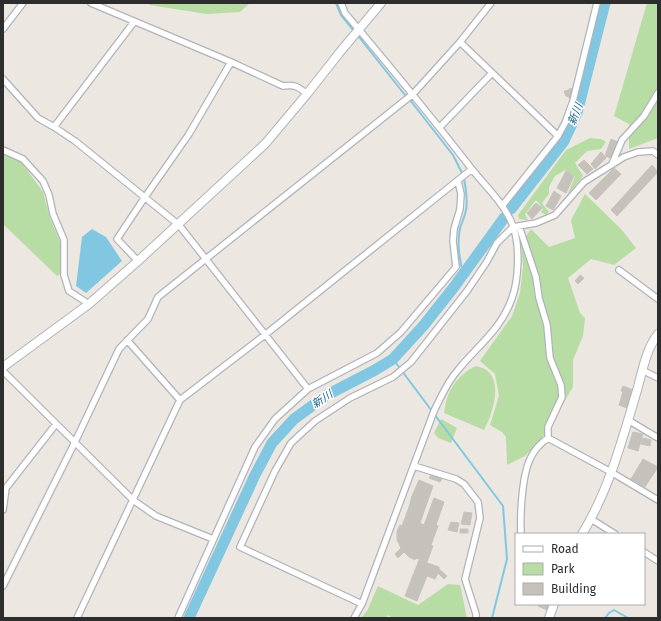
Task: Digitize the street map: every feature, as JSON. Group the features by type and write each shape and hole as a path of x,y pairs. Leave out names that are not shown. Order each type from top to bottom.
{"street":[{"path":"3,29 23,3"},
{"path":"90,3 231,62 283,86 292,84 299,87 307,94"},
{"path":"341,3 345,13 440,127 516,226 536,277 539,298 547,325 550,358 561,385 562,397 548,427 548,438"},
{"path":"3,367 89,304 179,225 265,144 380,3"},
{"path":"3,586 75,442 119,349 148,319 158,297 413,94 460,42 491,3"},
{"path":"502,206 558,136 565,123 573,101 597,3"},
{"path":"54,127 134,22"},
{"path":"460,42 558,136"},
{"path":"138,262 117,239 145,196 189,134 231,62"},
{"path":"440,127 492,73"},
{"path":"3,79 38,118 75,141 179,225 308,389"},
{"path":"612,164 622,140 644,116 658,93"},
{"path":"3,150 23,159 43,182 49,195 53,214 64,240 64,275 69,291 89,304"},
{"path":"362,604 240,547 275,471 291,444 315,421 350,398 393,377 411,362 467,291 486,263 497,243 516,226 536,222 555,215 584,182 624,157 638,152 653,151 658,155"},
{"path":"77,618 180,400 266,334 472,169"},
{"path":"178,618 256,447 275,419 308,389 377,353 401,332 456,267 453,241 454,229 460,209 461,194 458,181"},
{"path":"354,618 362,604 434,411 447,384 458,370 494,332 513,297 517,266 516,226"},
{"path":"619,270 658,299"},
{"path":"583,533 591,519 612,472 646,356 658,334"},
{"path":"127,340 180,400"},
{"path":"642,370 658,378"},
{"path":"3,371 133,500 156,516 213,539"},
{"path":"628,420 658,438"},
{"path":"3,510 6,488 56,424"},
{"path":"548,438 612,472 658,500"},
{"path":"521,533 521,518 526,474 531,457 540,444 548,438"},
{"path":"414,466 464,484 478,502 480,518 465,579 476,618"},
{"path":"591,519 613,533"},
{"path":"645,553 658,561"},
{"path":"549,618 554,605"}],"green space":[{"path":"150,3 250,3 240,12 207,14 149,5"},
{"path":"647,3 658,3 658,138 629,149 629,124 614,116"},
{"path":"590,138 601,139 606,142 601,149 587,151 575,163 583,176 568,194 575,176 565,170 555,176 549,187 549,194 542,203 549,212 546,215 541,212 543,209 536,200 525,214 528,220 519,219 518,215 566,150"},
{"path":"3,153 21,162 43,192 50,218 61,244 60,274 57,276 3,224"},
{"path":"585,194 622,230 636,248 614,265 591,259 568,278 580,313 585,318 583,336 573,360 573,387 543,437 525,456 507,465 506,437 502,432 490,425 499,396 495,374 480,361 512,316 520,293 523,267 521,244 531,229 549,247 575,238 571,220"},
{"path":"476,366 485,369 491,374 494,381 495,398 484,430 444,413 447,398 453,385 460,377"},
{"path":"441,419 457,428 451,443 438,438 434,433"},
{"path":"448,584 460,585 467,618 392,618 388,615 386,618 361,618 367,611 378,586 418,605"}],"water":[{"path":"92,229 106,237 122,261 86,293 76,286 82,237"}],"building":[{"path":"570,88 573,89 571,98 566,96 564,91 569,90"},
{"path":"611,139 618,142 611,158 605,156"},
{"path":"601,152 606,158 595,169 591,164"},
{"path":"584,160 593,169 587,174 578,165"},
{"path":"652,165 658,172 617,216 611,210"},
{"path":"614,168 621,174 596,200 589,193"},
{"path":"566,171 574,176 566,193 557,188"},
{"path":"554,191 561,196 553,210 546,206"},
{"path":"536,203 542,208 532,219 527,213"},
{"path":"580,275 584,278 578,284 575,281"},
{"path":"623,386 633,390 627,408 619,405 623,392 621,391"},
{"path":"633,432 643,434 638,451 628,448"},
{"path":"643,438 651,440 650,446 641,444"},
{"path":"643,459 658,467 645,487 631,479"},
{"path":"431,475 442,479 440,482 429,478"},
{"path":"419,480 433,486 420,523 424,525 434,498 444,502 436,525 438,526 427,562 416,558 415,560 404,552 398,558 395,554 401,548 397,540 397,531 400,525 402,526"},
{"path":"464,512 472,513 470,525 461,524"},
{"path":"451,522 459,523 457,532 448,530"},
{"path":"460,529 468,529 468,533 460,533"},
{"path":"419,560 439,567 439,569 447,576 444,579 438,573 435,579 427,576 417,601 405,596"},
{"path":"538,605 549,605 547,610"}],"waterway":[{"path":"336,3 341,15 354,31"},
{"name":"新川","path":"511,209 564,141 577,113 605,3"},
{"path":"359,37 405,95"},
{"path":"410,100 453,155 462,173"},
{"path":"464,179 467,206 459,233 460,258 464,275"},
{"name":"新川","path":"189,618 255,475 272,443 294,419 327,395 393,359 424,325 454,287 504,218"},
{"path":"393,359 503,506 507,559 492,618"},
{"path":"605,618 614,610 628,618"}]}
